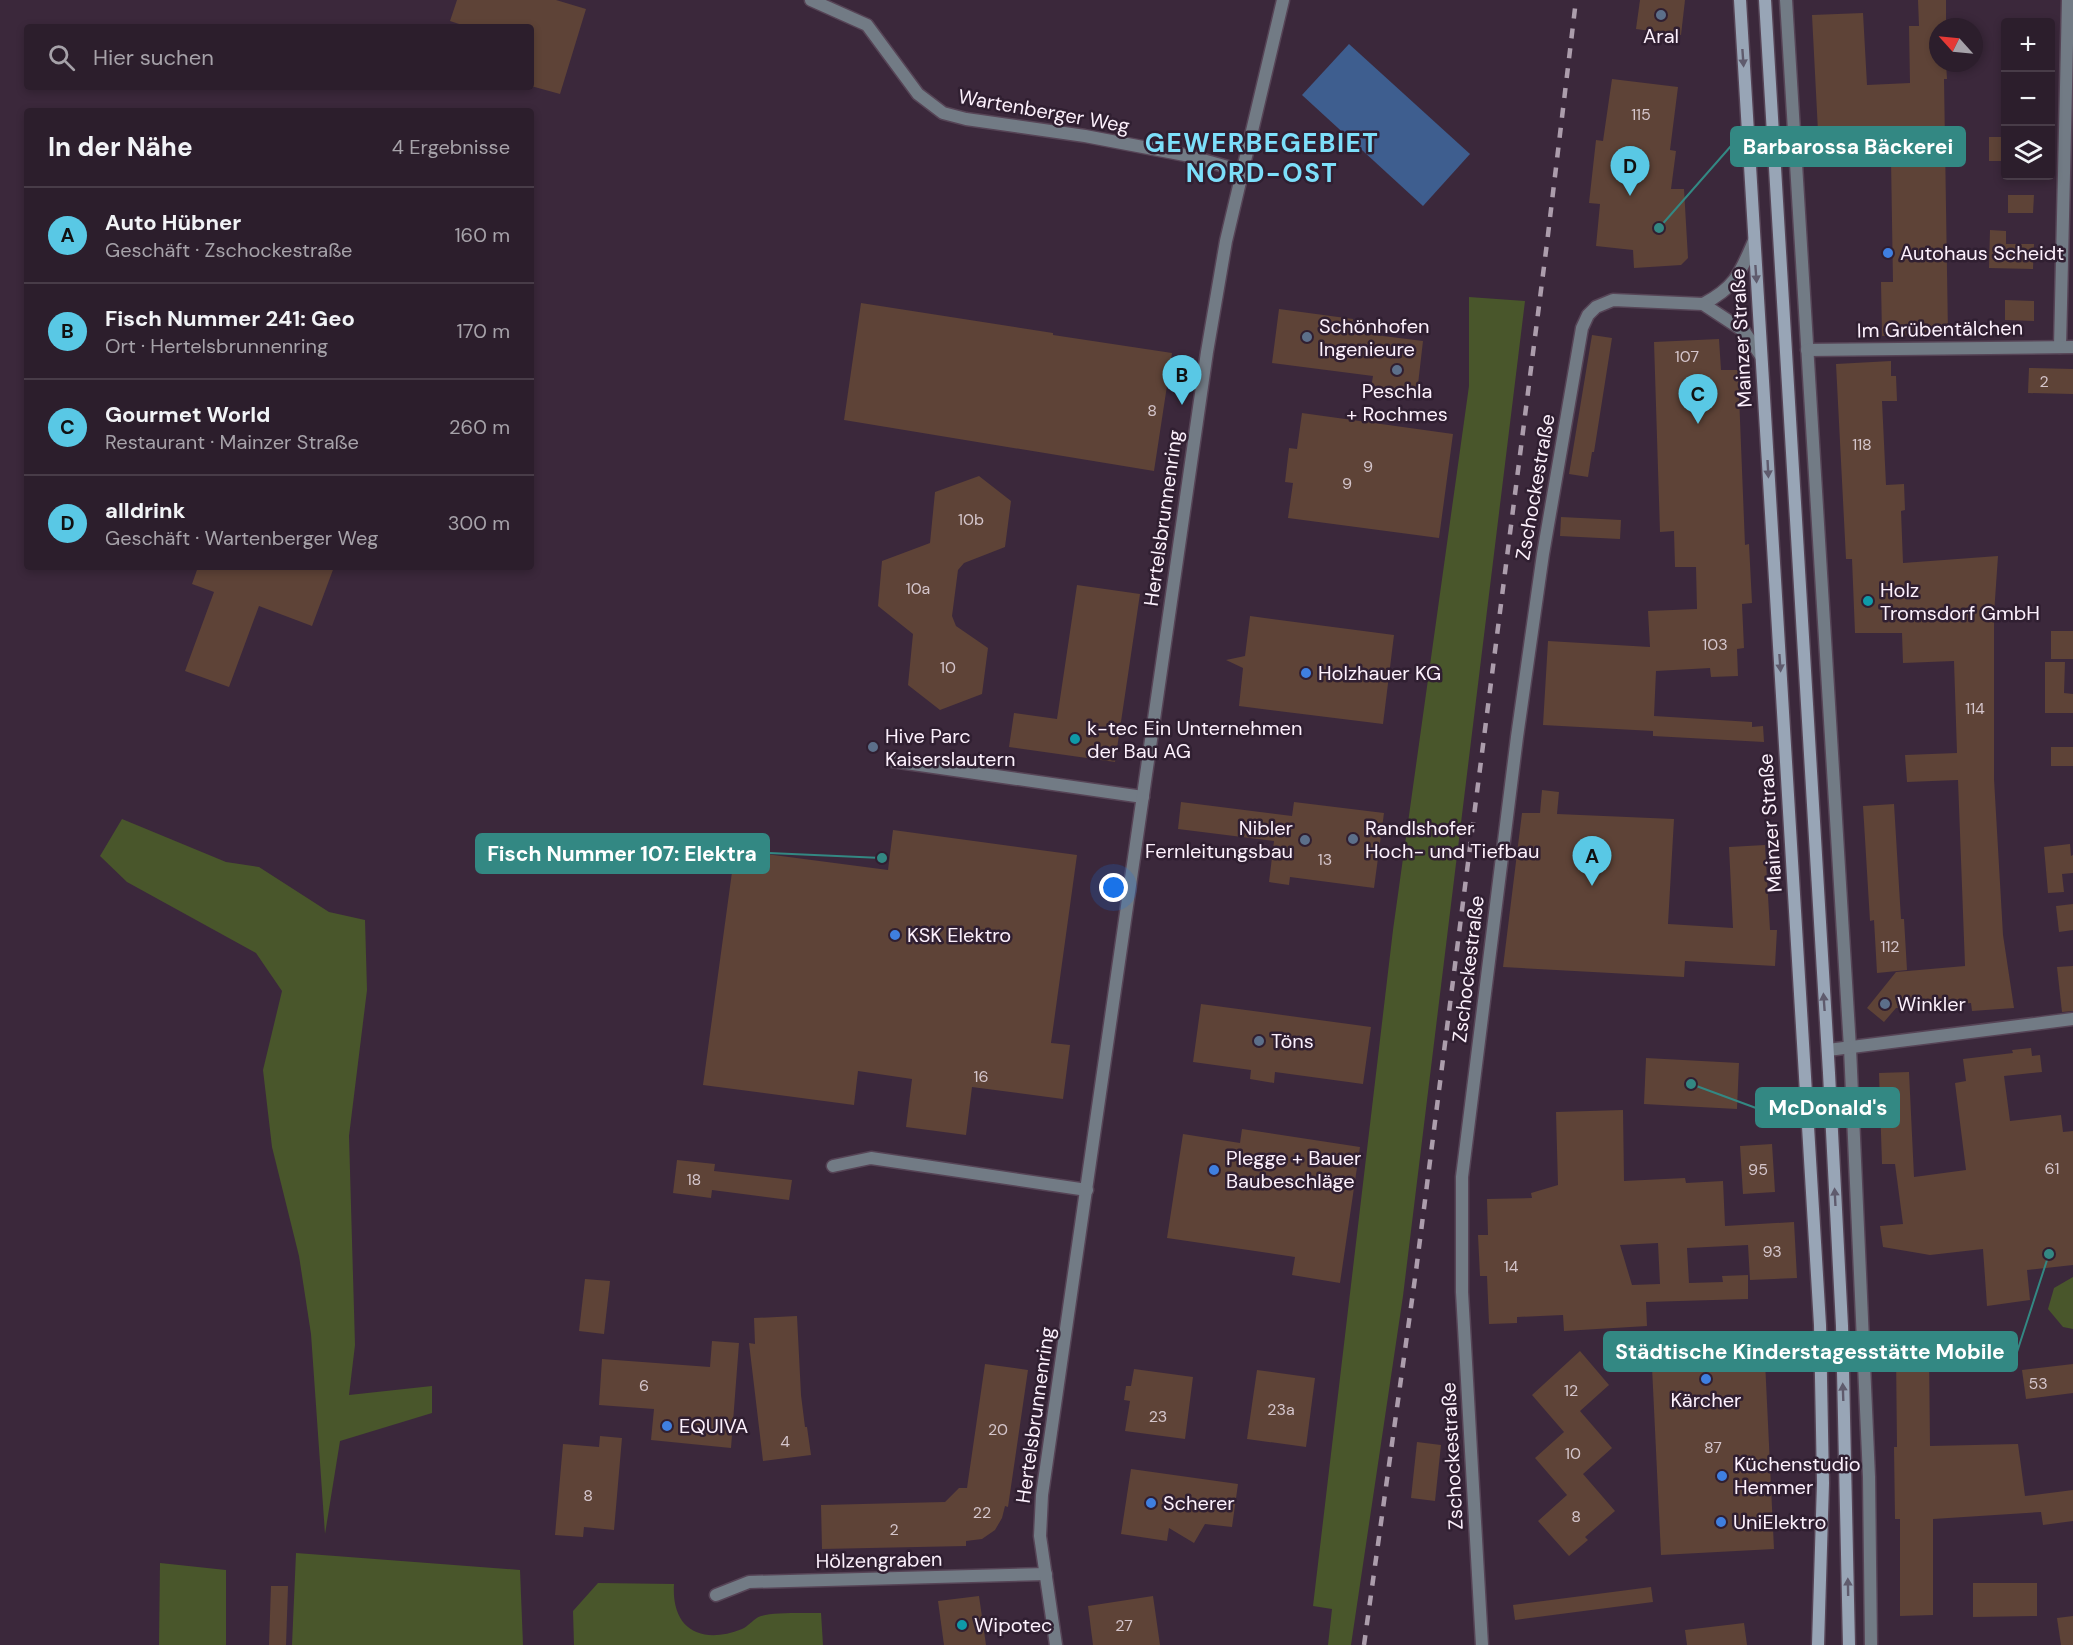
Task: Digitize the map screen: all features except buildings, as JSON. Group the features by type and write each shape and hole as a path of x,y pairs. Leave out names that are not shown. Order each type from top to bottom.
{"main road":[{"name":"Mainzer Straße","path":"1740,0 1820,1325 1822,1483 1818,1645"},
{"path":"1765,0 1828,1050 1842,1326 1849,1645"}],"street":[{"name":"Wartenberger Weg","path":"811,0 867,25 918,94 943,112 966,119 1085,136 1185,155 1242,171"},
{"name":"Hertelsbrunnenring","path":"1056,1645 1040,1536 1042,1495 1207,352 1226,241 1283,0"},
{"path":"1786,0 1850,1048 1869,1478 1871,1645"},
{"path":"2060,346 2068,0"},
{"path":"1703,304 1718,297 1738,277 1754,241"},
{"name":"Zschockestraße","path":"1482,1645 1462,1292 1462,1177 1512,772 1543,554 1582,328 1588,315 1596,307 1613,300 1703,304"},
{"path":"1703,304 1744,331 1761,356"},
{"name":"Im Grübentälchen","path":"1807,350 2073,347"},
{"path":"892,761 1143,796"},
{"path":"1828,1050 2073,1019"},
{"path":"833,1166 871,1158 1087,1190"},
{"name":"Hölzengraben","path":"716,1595 749,1582 1046,1574"}],"green space":[{"path":"1469,297 1525,301 1403,1296 1351,1645 1328,1645 1332,1609 1313,1606 1393,930 1469,386"},
{"path":"122,819 226,862 259,867 329,912 365,920 367,990 349,1136 355,1345 349,1395 432,1386 432,1413 340,1441 325,1534 311,1334 299,1256 272,1147 263,1070 282,991 256,953 127,882 100,856"},
{"path":"2073,1277 2073,1329 2063,1327 2048,1309 2054,1288"},
{"path":"296,1553 520,1570 523,1645 292,1645"},
{"path":"160,1563 226,1570 226,1645 159,1645"},
{"path":"598,1583 674,1584 674,1600 678,1613 692,1630 702,1634 727,1634 742,1629 758,1617 766,1615 821,1613 823,1645 574,1645 573,1611"}],"water":[{"path":"1349,44 1470,154 1423,206 1302,95"}],"railway":[{"path":"1364,1645 1416,1271 1576,0"}],"place":[{"name":"Aral","path":"1661,15"},
{"name":"alldrink","path":"1630,196"},
{"name":"Barbarossa Bäckerei","path":"1659,228"},
{"name":"Autohaus Scheidt","path":"1888,253"},
{"name":"Schönhofen Ingenieure","path":"1307,337"},
{"name":"Peschla + Rochmes","path":"1397,370"},
{"name":"Fisch Nummer 241: Geo","path":"1182,405"},
{"name":"Gourmet World","path":"1698,424"},
{"name":"Holz Tromsdorf GmbH","path":"1868,601"},
{"name":"Holzhauer KG","path":"1306,673"},
{"name":"k-tec Ein Unternehmen der Bau AG","path":"1075,739"},
{"name":"Hive Parc Kaiserslautern","path":"873,747"},
{"name":"Randlshofer Hoch- und Tiefbau","path":"1353,839"},
{"name":"Nibler Fernleitungsbau","path":"1305,840"},
{"name":"Fisch Nummer 107: Elektra","path":"882,858"},
{"name":"Auto Hübner","path":"1592,886"},
{"name":"KSK Elektro","path":"895,935"},
{"name":"Winkler","path":"1885,1004"},
{"name":"Töns","path":"1259,1041"},
{"name":"McDonald's","path":"1691,1084"},
{"name":"Plegge + Bauer Baubeschläge","path":"1214,1170"},
{"name":"Städtische Kinderstagesstätte Mobile","path":"2049,1254"},
{"name":"Kärcher","path":"1706,1379"},
{"name":"EQUIVA","path":"667,1426"},
{"name":"Küchenstudio Hemmer","path":"1722,1476"},
{"name":"Scherer","path":"1151,1503"},
{"name":"UniElektro","path":"1721,1522"},
{"name":"Wipotec","path":"962,1625"}],"district":[{"name":"GEWERBEGEBIET NORD-OST","path":"1262,158"}]}
